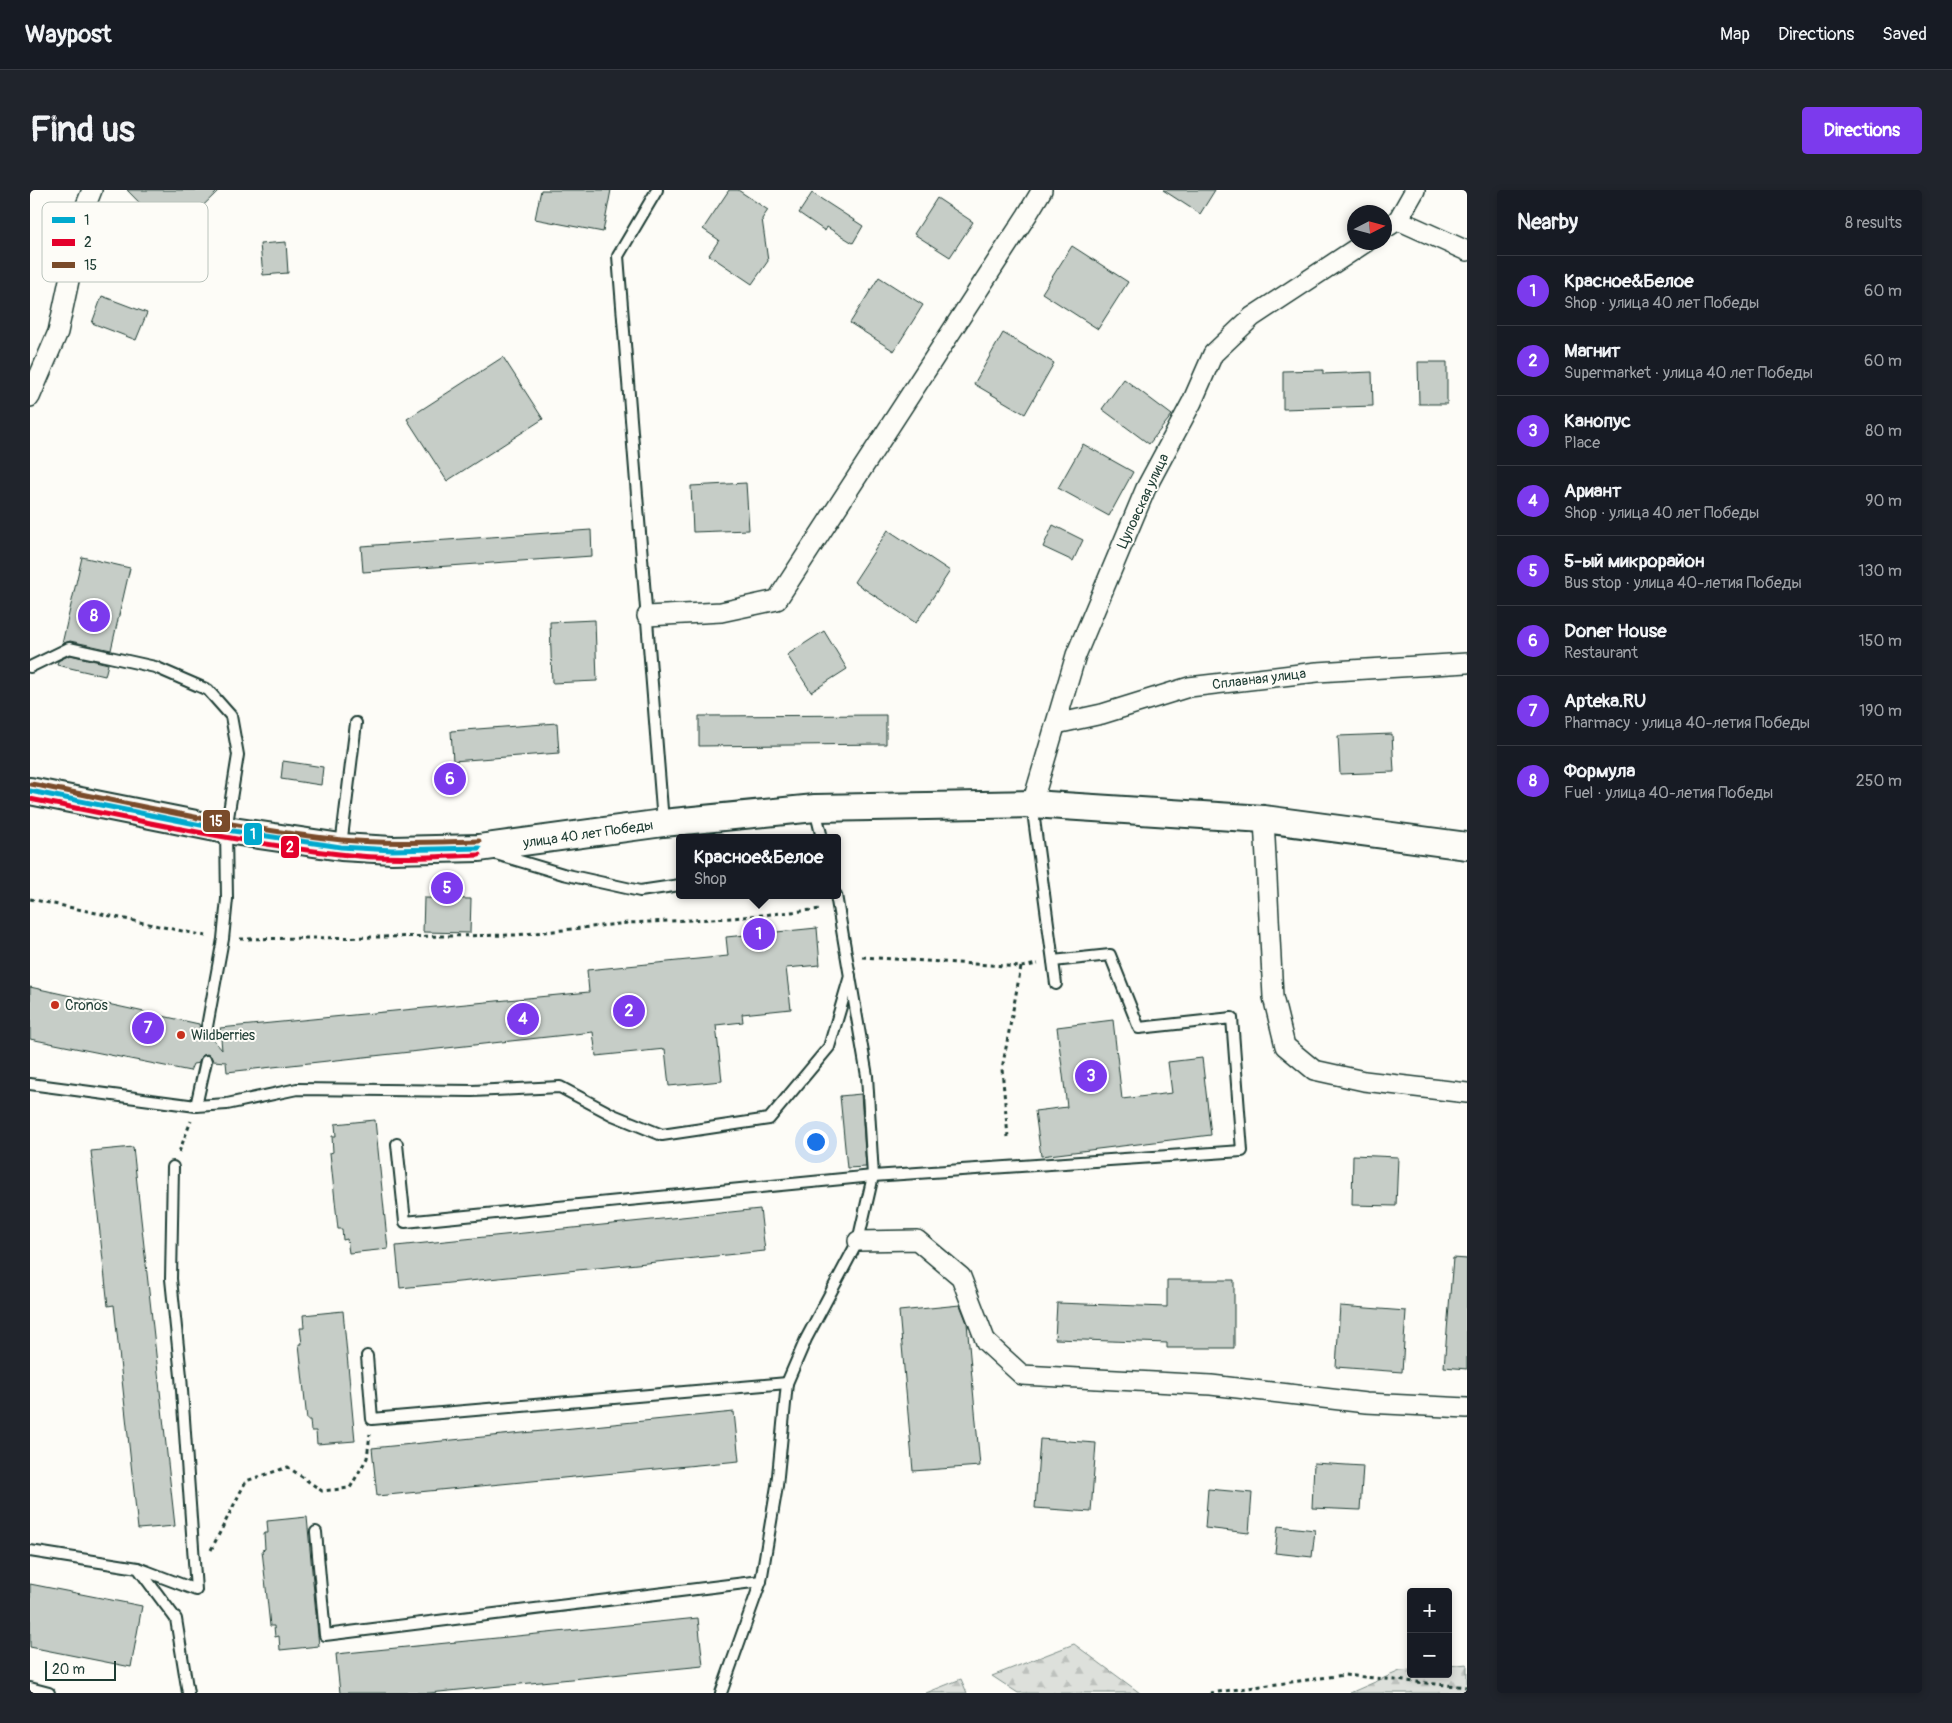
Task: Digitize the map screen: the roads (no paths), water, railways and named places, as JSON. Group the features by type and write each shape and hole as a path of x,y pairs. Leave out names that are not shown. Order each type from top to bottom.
{"main road":[{"name":"улица 40 лет Победы","path":"30,792 226,830 341,847 392,850 479,848 664,824 696,825 815,808 1032,804 1264,819 1467,846"}],"street":[{"path":"87,202 92,190"},
{"path":"647,616 721,612 777,600 1028,215 1042,190"},
{"path":"1392,223 1415,190"},
{"path":"1392,224 1467,251"},
{"name":"Цуповская улица","path":"1032,804 1076,655 1146,488 1192,402 1213,354 1252,317 1354,250"},
{"path":"30,397 58,332 69,282"},
{"name":"Сплавная улица","path":"1056,724 1102,714 1189,687 1316,672 1467,663"},
{"path":"1264,819 1273,997 1285,1046 1314,1070 1364,1081 1467,1093"},
{"path":"858,1241 917,1240 961,1277 986,1342 1022,1374 1211,1385 1366,1403 1467,1408"}],"lane":[{"path":"656,190 618,256 664,824"},
{"path":"30,667 69,648 155,667 208,690 231,716 238,755 226,830 227,899 223,939 206,1032"},
{"path":"341,847 356,723"},
{"path":"1032,804 1056,984"},
{"path":"815,808 821,834"},
{"path":"479,848 563,874 640,891 676,886"},
{"path":"721,1693 761,1581 777,1486 787,1383 806,1339 858,1241 873,1176 867,1076 837,899"},
{"path":"397,1144 405,1222 873,1176 1242,1151 1232,1018 1139,1028 1110,955 1053,961"},
{"path":"30,1084 196,1106 227,1104 297,1089 472,1091 560,1087 612,1115 662,1135 769,1120 829,1047 850,976"},
{"path":"196,1106 206,1061"},
{"path":"30,1552 138,1568 196,1590 181,1376 171,1279 173,1167"},
{"path":"367,1356 372,1419 787,1383"},
{"path":"316,1532 325,1635 761,1581"},
{"path":"138,1568 176,1619 188,1693"},
{"path":"30,1688 49,1693"}],"place":[{"name":"Формула","path":"94,616"},
{"name":"Doner House","path":"450,779"},
{"name":"5-ый микрорайон","path":"447,888"},
{"name":"Красное&Белое","path":"759,934"},
{"name":"Cronos","path":"55,1005"},
{"name":"Магнит","path":"629,1011"},
{"name":"Ариант","path":"523,1019"},
{"name":"Apteka.RU","path":"148,1028"},
{"name":"Wildberries","path":"181,1035"},
{"name":"Канопус","path":"1091,1076"}]}
